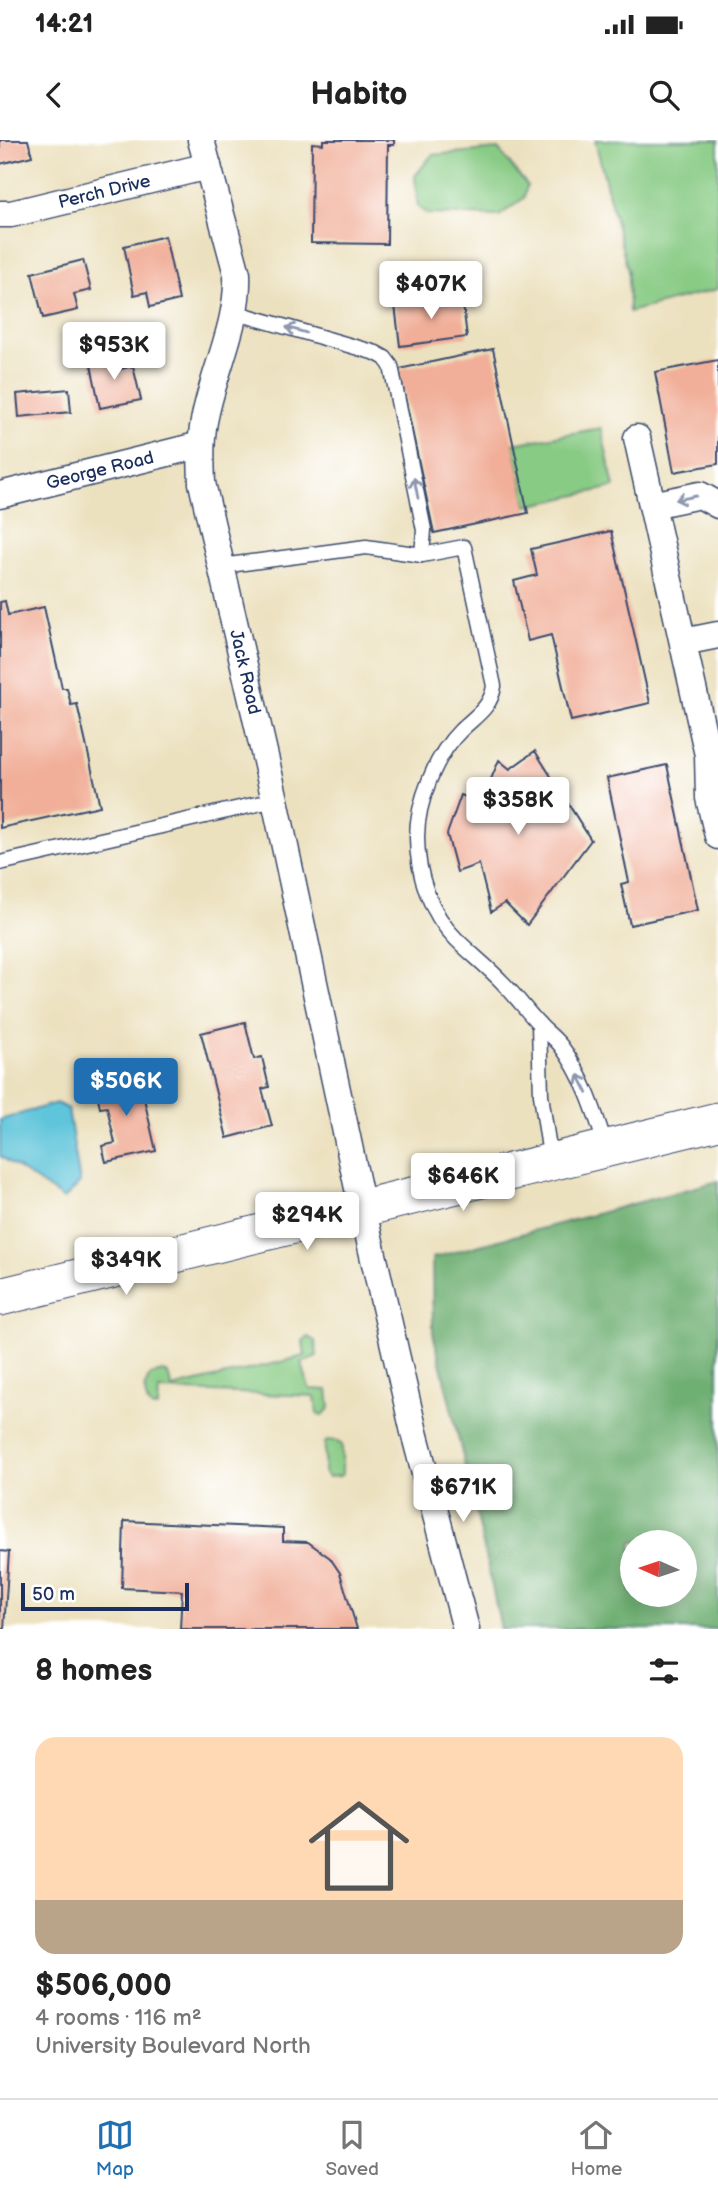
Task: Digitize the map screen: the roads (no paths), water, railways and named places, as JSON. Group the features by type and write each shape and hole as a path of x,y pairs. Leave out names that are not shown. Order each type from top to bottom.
{"main road":[{"path":"0,1297 238,1241 718,1121"}],"street":[{"name":"Jack Road","path":"201,140 237,274 238,293 205,412 200,444 202,483 275,800 362,1208 414,1432 467,1629"},
{"name":"Perch Drive","path":"0,214 11,214 208,166"},
{"path":"637,438 708,755 709,798 718,836"},
{"name":"George Road","path":"0,495 200,444"},
{"path":"652,505 700,495 718,505"},
{"path":"683,642 718,635"}],"lane":[{"path":"234,312 376,353 385,358 391,366 424,530 422,555"},
{"path":"221,566 366,547 422,555 464,547 495,686 493,698 487,707 459,732 437,761 425,796 417,836 421,873 433,908 455,938 504,984 560,1045 592,1103 607,1148"},
{"path":"0,863 275,800"},
{"path":"539,1024 541,1095 551,1162"}],"water":[{"path":"56,1103 68,1109 80,1183 64,1199 0,1156 0,1120"}]}
